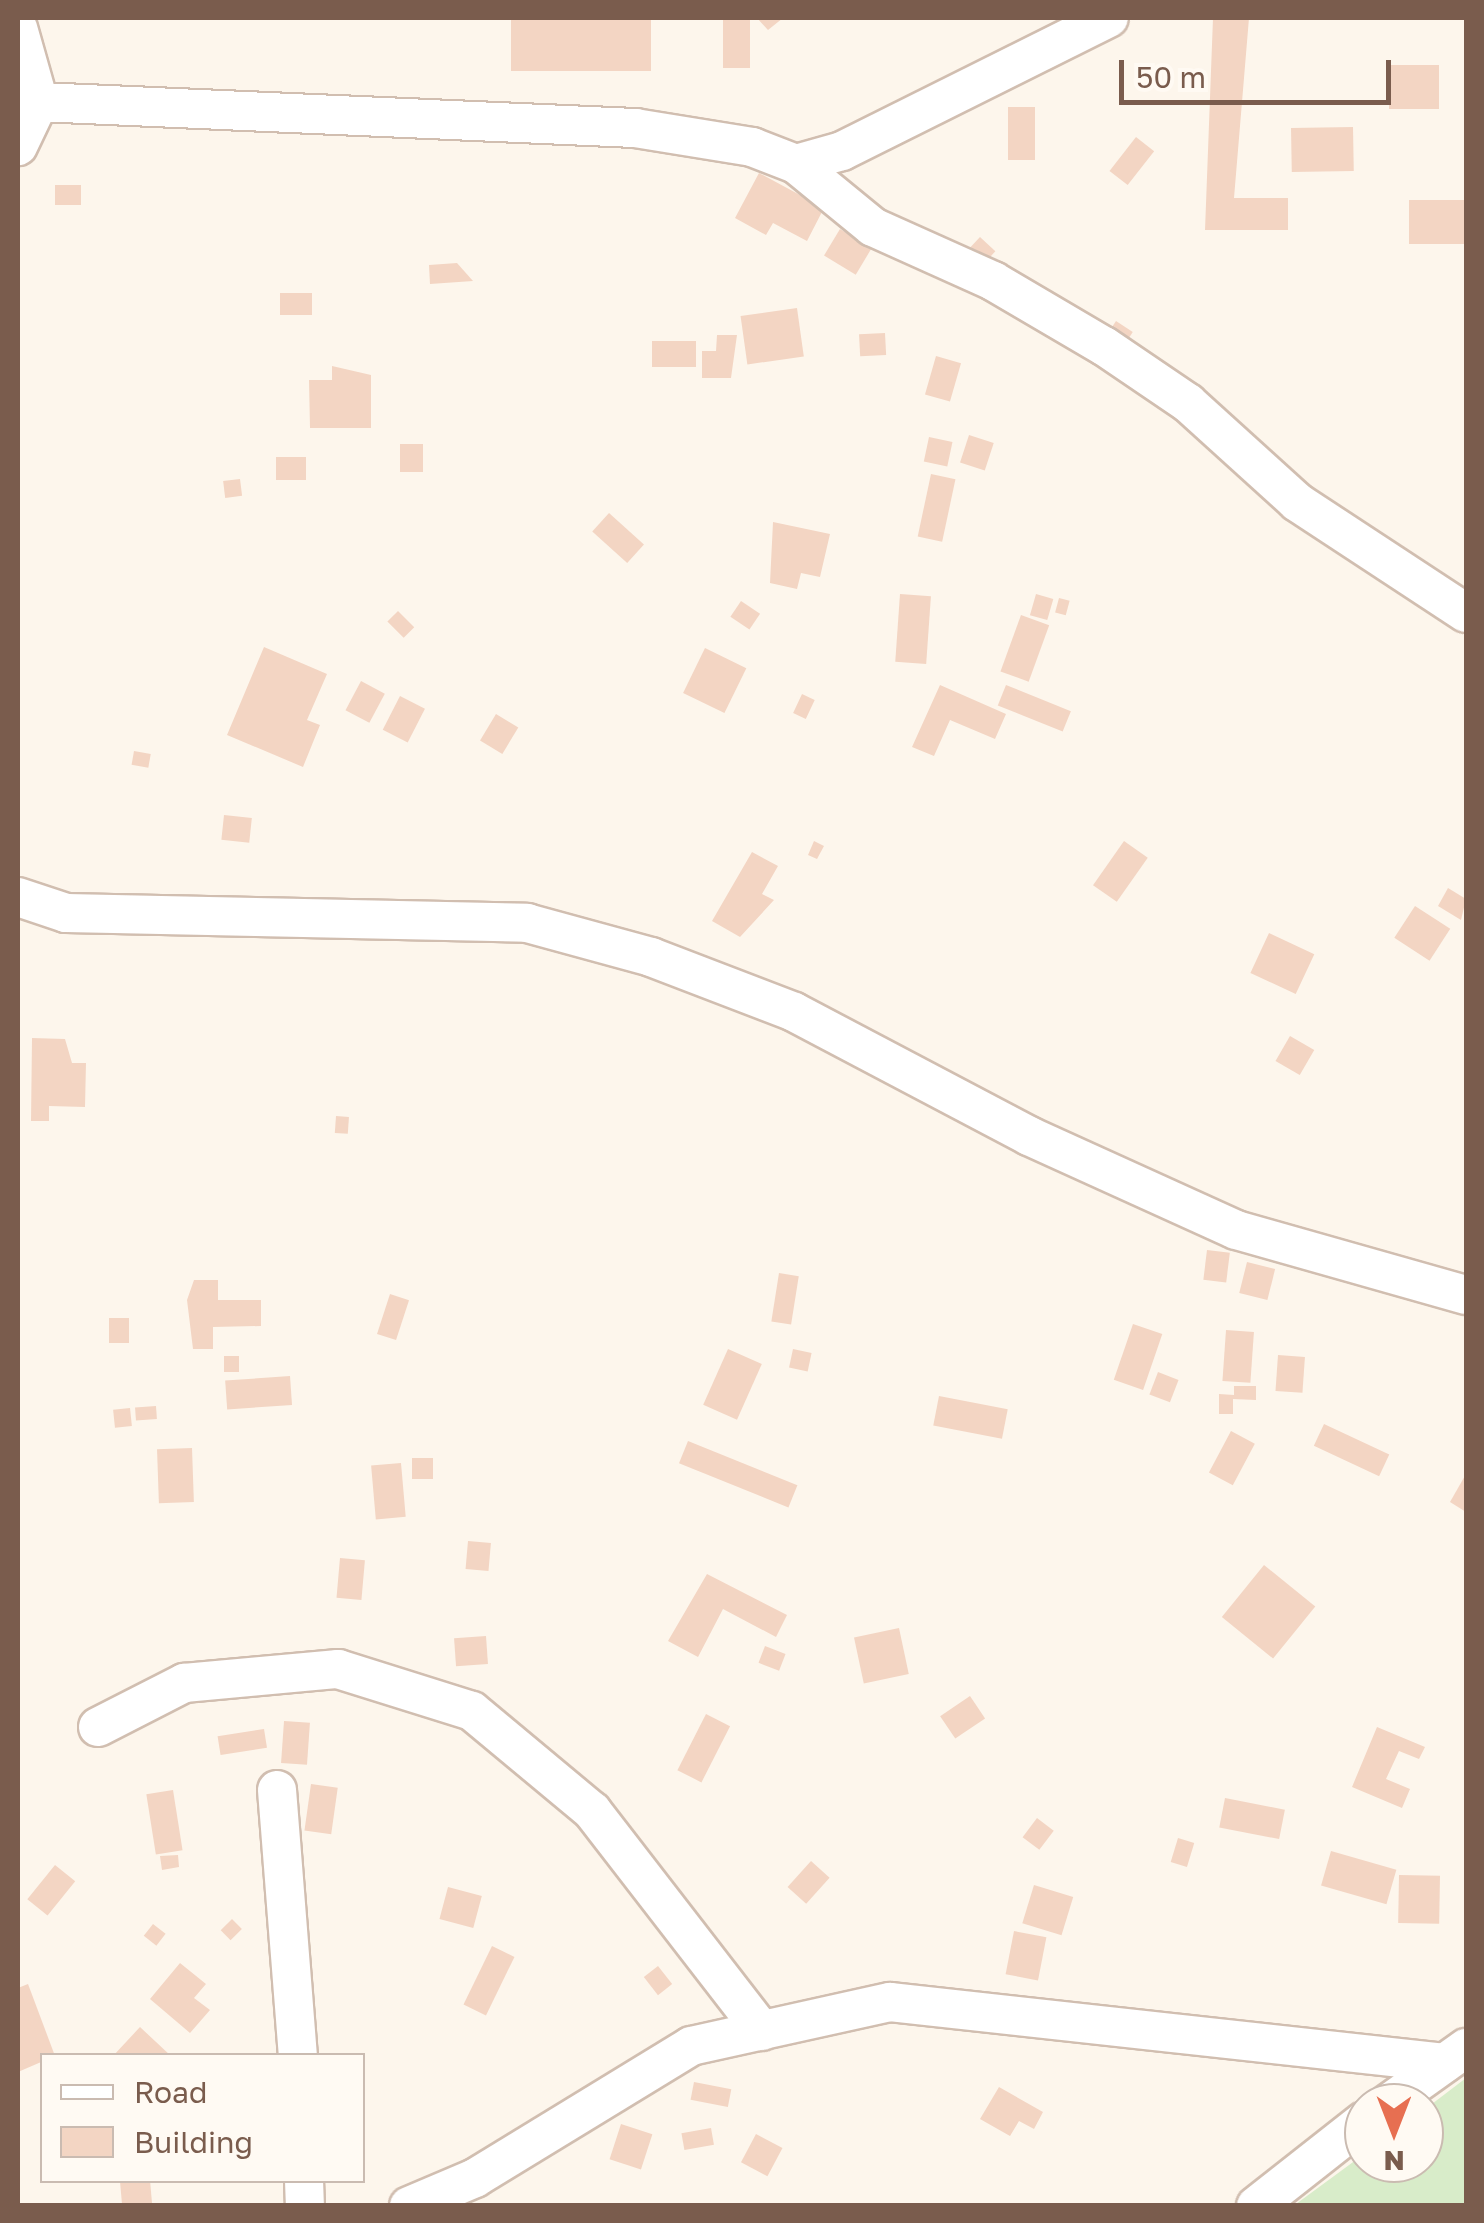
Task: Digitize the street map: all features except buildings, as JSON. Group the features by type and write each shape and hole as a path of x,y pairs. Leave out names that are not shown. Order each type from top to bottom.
{"street":[{"path":"796,164 842,151 1109,18"},
{"path":"18,28 39,102 18,146"},
{"path":"39,102 635,128 752,146 796,164 873,227 993,281 1118,356 1188,403 1297,502 1466,613"},
{"path":"18,896 66,912 527,923 634,952 794,1012 1029,1136 1236,1230 1466,1296"},
{"path":"98,1727 184,1683 338,1670 472,1711 592,1811 762,2031"},
{"path":"277,1790 298,2053"},
{"path":"409,2206 475,2178 691,2046 890,2002 1456,2055"},
{"path":"1418,2083 1456,2055"},
{"path":"1256,2206 1344,2137"}],"green space":[{"path":"1466,2078 1466,2205 1296,2204 1344,2169 1344,2183 1444,2183 1444,2095"}]}
